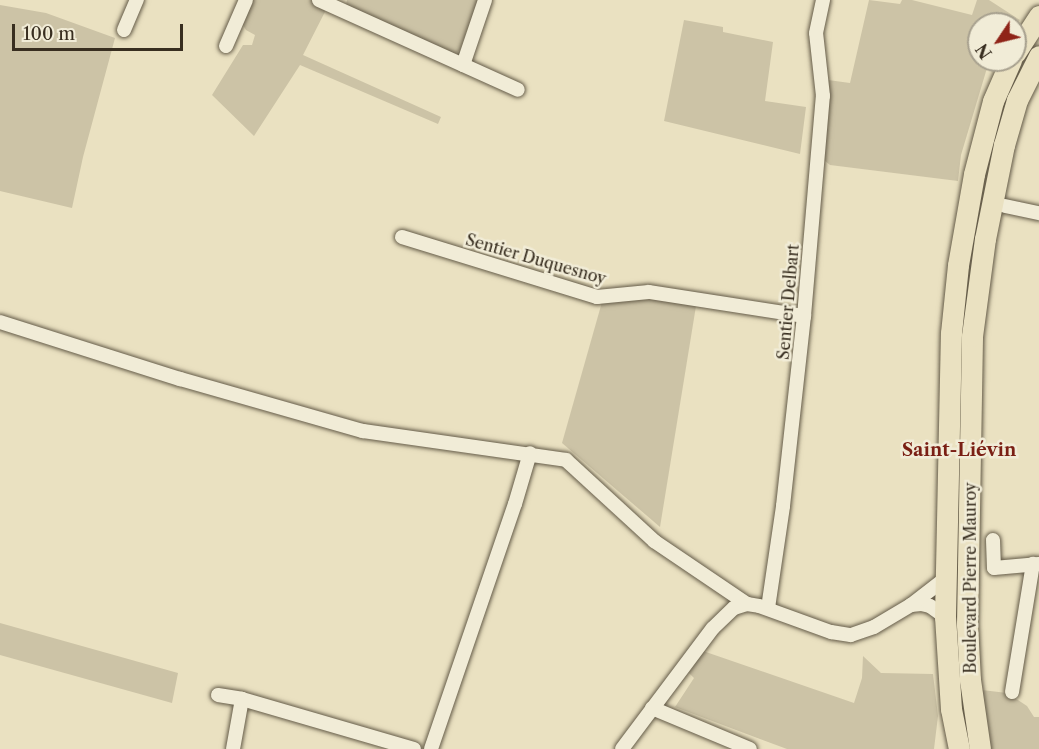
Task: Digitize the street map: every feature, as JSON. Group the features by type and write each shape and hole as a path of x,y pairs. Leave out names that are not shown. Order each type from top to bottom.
{"main road":[{"path":"1027,34 1039,16"},
{"name":"Boulevard Pierre Mauroy","path":"980,749 970,680 967,624 971,350 985,239 998,168 1017,100 1039,56"},
{"name":"Boulevard Pierre Mauroy","path":"959,749 951,709 945,617 948,376 955,290 981,145 993,101 1006,72"}],"street":[{"path":"124,30 137,0"},
{"path":"226,46 246,0"},
{"path":"319,0 336,3 518,90"},
{"path":"463,65 485,0"},
{"name":"Sentier Delbart","path":"768,608 783,506 804,316 823,102 816,33 823,0"},
{"path":"1005,206 1039,213"},
{"name":"Sentier Duquesnoy","path":"402,237 597,297 649,292 804,316"},
{"path":"0,322 180,379 363,431 530,453 572,463 654,541 747,604 768,608 845,635 874,627 911,605 946,578"},
{"path":"431,749 515,504 530,453"},
{"path":"993,540 994,568 1036,564 1012,692"},
{"path":"622,749 722,618 734,608 747,604"},
{"path":"911,605 930,606 945,617"},
{"path":"218,694 414,749"},
{"path":"233,749 242,699"},
{"path":"652,708 750,749"}],"shaded area":[{"path":"251,0 331,0 303,55 441,117 438,124 300,65 254,136 212,95 243,45 252,45 255,35 246,30 241,22"},
{"path":"347,0 478,0 460,50 454,54 346,5"},
{"path":"869,0 900,4 902,0 912,0 967,14 967,72 986,72 961,155 958,181 830,165 820,157 828,80 850,83"},
{"path":"977,0 989,0 1008,12 973,12"},
{"path":"0,5 46,13 115,38 83,157 72,208 0,191"},
{"path":"684,20 723,27 723,32 773,42 765,101 806,107 800,154 664,121"},
{"path":"631,295 696,306 660,527 562,443 602,302"},
{"path":"0,623 178,673 172,703 0,655"},
{"path":"703,651 854,703 862,678 863,656 881,673 933,674 938,716 934,749 787,749 675,707 694,678 689,673"},
{"path":"982,690 1007,693 1027,706 1034,717 1039,717 1039,749 991,749"}],"district":[{"name":"Saint-Liévin","path":"959,450"}]}
